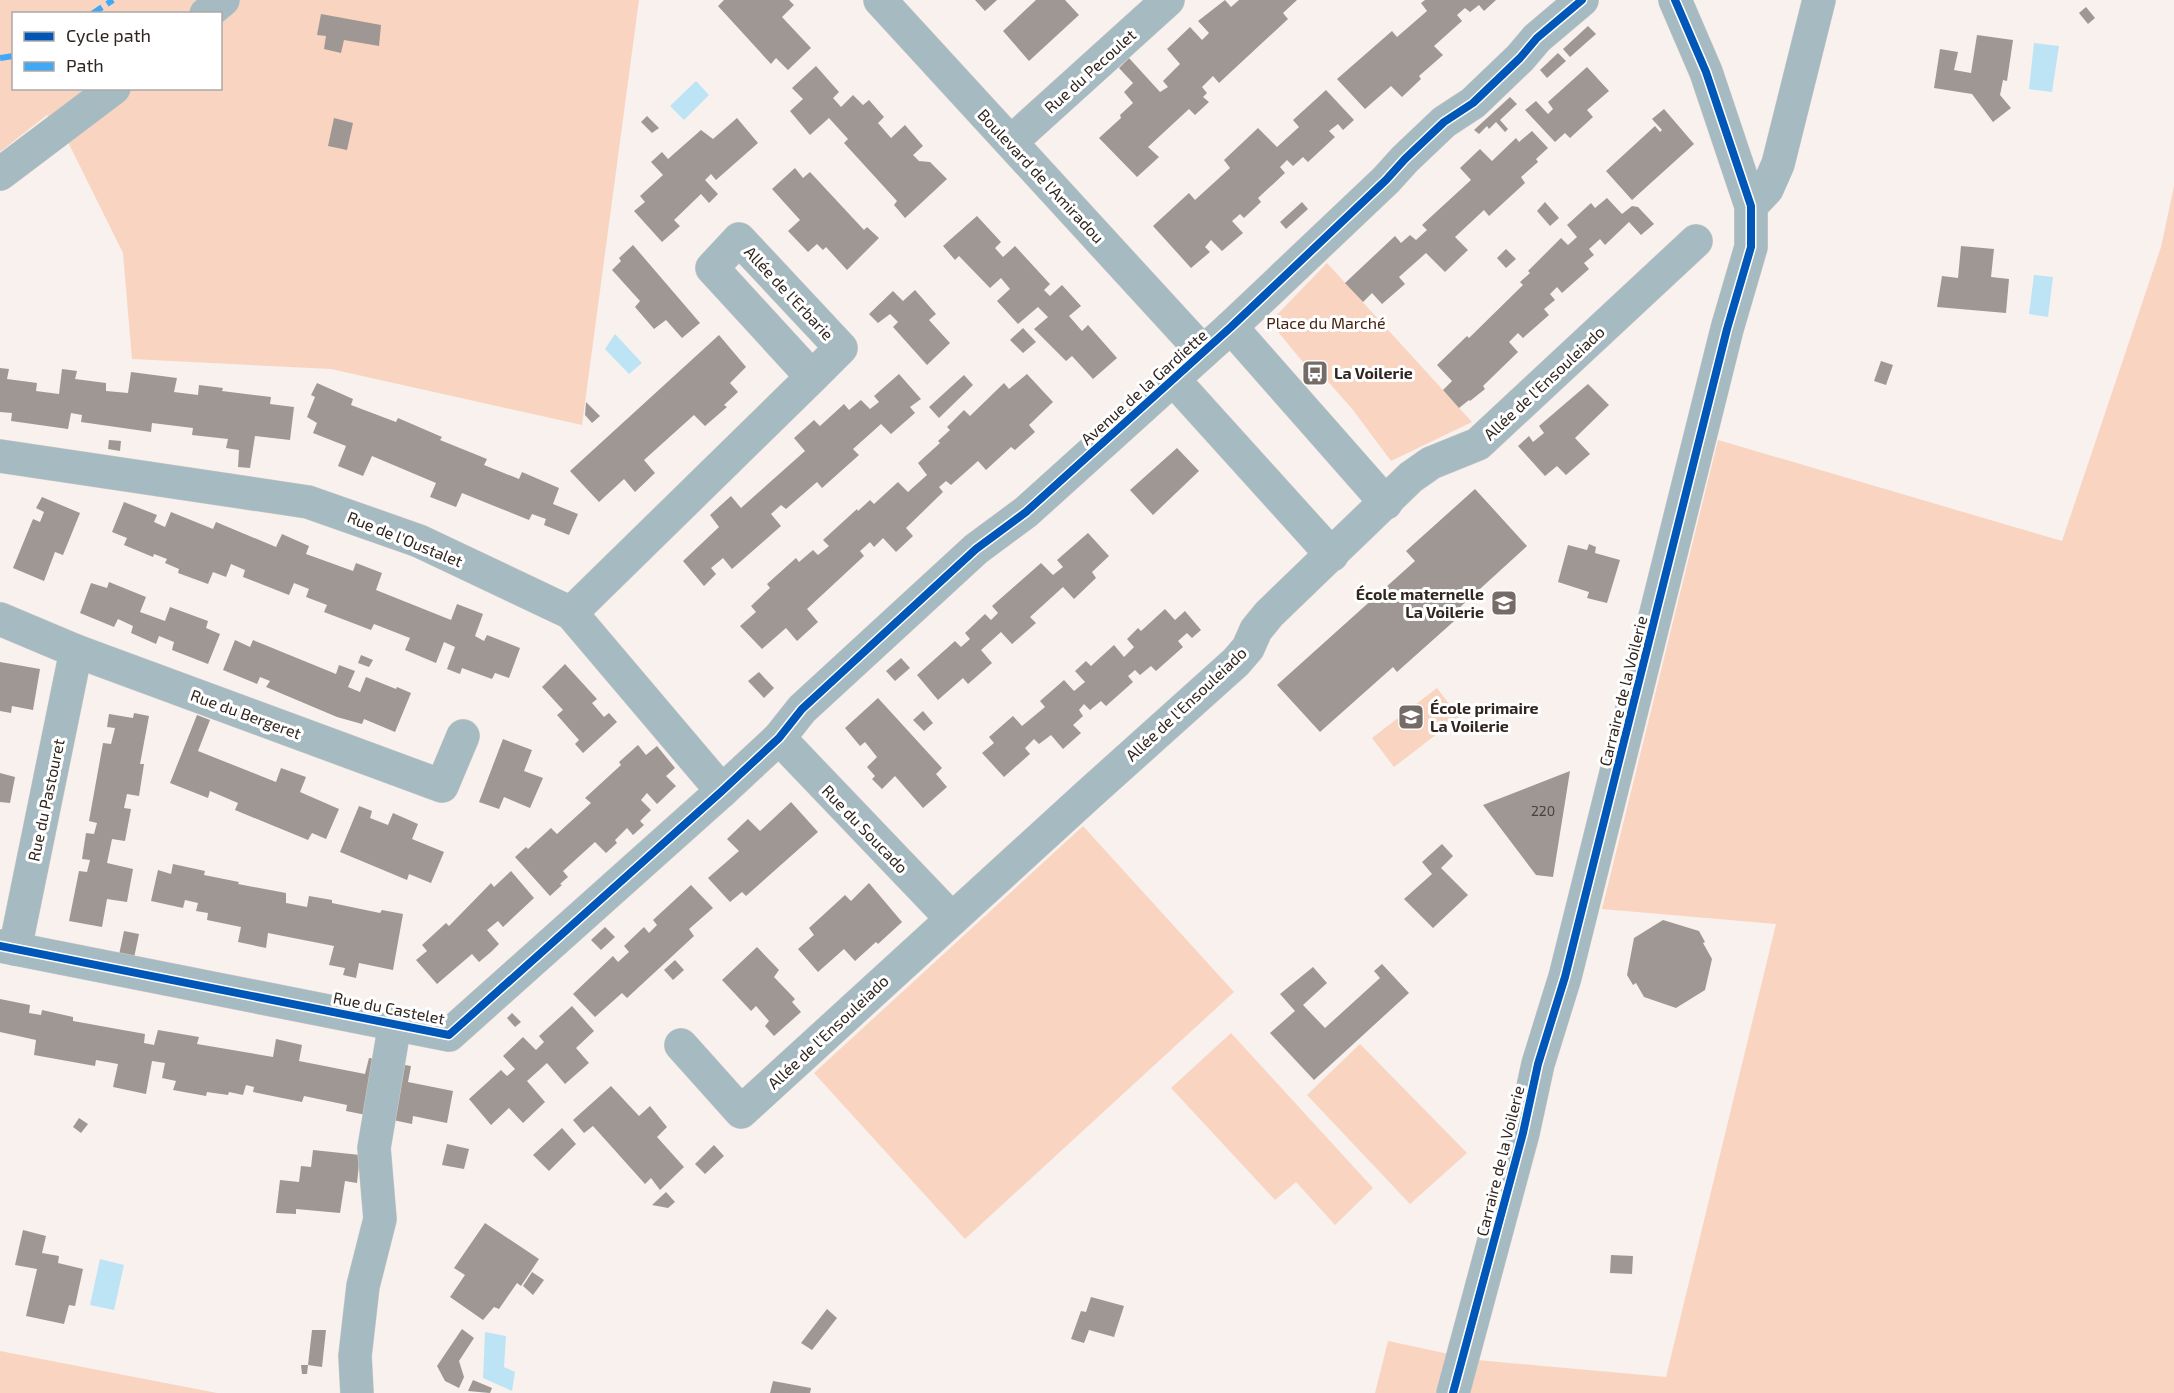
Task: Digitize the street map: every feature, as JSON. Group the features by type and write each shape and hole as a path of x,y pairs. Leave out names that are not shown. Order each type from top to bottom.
{"street":[{"path":"208,12 223,0"},
{"name":"Boulevard de l'Amiradou","path":"880,0 1203,352"},
{"name":"Rue du Pecoulet","path":"1011,142 1168,0"},
{"name":"Avenue de la Gardiette","path":"722,791 779,738 802,709 976,549 1026,512 1231,327 1444,122 1473,103 1520,58 1537,38 1582,0"},
{"name":"Carraire de la Voilerie","path":"1454,1393 1523,1133 1538,1064 1565,977 1724,341 1751,247 1751,206 1706,72 1675,0"},
{"path":"1751,206 1767,189 1778,164 1819,0"},
{"path":"0,174 111,90"},
{"name":"Allée de l'Ensouleiado","path":"681,1045 741,1112 1236,662 1248,648 1256,630 1269,614 1411,477 1431,463 1459,454 1478,444 1696,241"},
{"path":"1231,327 1386,503"},
{"path":"571,613 812,377"},
{"path":"1172,378 1332,555"},
{"name":"Rue de l'Oustalet","path":"0,456 308,502 419,541 571,613 722,791"},
{"name":"Rue du Bergeret","path":"0,619 76,651 442,786 463,736"},
{"name":"Rue du Pastouret","path":"8,948 76,651"},
{"name":"Rue du Soucado","path":"779,738 952,919"},
{"name":"Rue du Castelet","path":"8,948 449,1035 722,791"},
{"path":"357,1393 355,1356 363,1286 380,1219 374,1148 395,1023"}],"green space":[{"path":"0,0 639,0 582,425 331,369 132,359 123,253 64,134 47,115 0,152"},
{"path":"2174,186 2174,1393 1375,1393 1388,1341 1477,1360 1666,1377 1776,924 1602,909 1718,440 2062,541 2161,247"},
{"name":"Place du Marché","path":"1327,263 1472,422 1391,461 1353,410 1312,363 1307,367 1270,322"},
{"path":"1437,688 1459,717 1394,767 1372,738"},
{"path":"1083,826 1234,992 965,1239 814,1073"},
{"path":"1231,1033 1373,1188 1335,1225 1296,1182 1275,1200 1171,1088"},
{"path":"1360,1044 1467,1153 1410,1204 1307,1095"},
{"path":"0,1351 217,1393 0,1393"}],"water":[{"path":"2034,43 2059,46 2052,92 2029,89"},
{"path":"696,81 709,95 684,120 670,106"},
{"path":"2034,275 2053,277 2048,317 2029,314"},
{"path":"615,334 642,363 629,374 605,349"},
{"path":"100,1259 124,1265 114,1310 90,1305"},
{"path":"485,1332 506,1336 504,1367 515,1372 512,1391 483,1378"}],"building":[{"path":"724,0 789,0 794,5 782,17 811,48 788,70 776,58 771,64 718,6"},
{"path":"975,0 997,0 985,11"},
{"path":"1036,0 1065,0 1079,15 1029,61 1003,31"},
{"path":"1225,0 1231,7 1239,0 1297,0 1283,13 1288,19 1219,83 1213,76 1202,87 1207,93 1203,97 1209,102 1195,115 1189,109 1148,147 1159,157 1137,177 1099,138 1121,118 1120,115 1133,103 1124,92 1133,83 1119,68 1129,58 1160,92 1168,87 1163,81 1180,64 1167,49 1190,27 1202,40 1209,33 1198,21"},
{"path":"1425,0 1496,0 1484,11 1479,5 1470,12 1465,8 1457,15 1462,21 1434,46 1443,55 1419,76 1421,79 1402,97 1391,86 1365,109 1337,79 1392,31 1397,37 1427,11 1421,3"},
{"path":"2086,7 2095,18 2088,24 2079,13"},
{"path":"321,14 381,25 379,46 344,40 341,53 324,49 326,36 317,35"},
{"path":"1588,26 1596,34 1570,57 1563,49"},
{"path":"1977,35 2013,40 2007,81 2003,80 2000,95 2011,108 1993,122 1972,94 1934,88 1940,49 1958,52 1954,70 1971,73"},
{"path":"1558,53 1566,61 1547,78 1540,70"},
{"path":"816,66 839,92 833,98 841,107 853,95 863,105 869,100 884,117 878,123 891,138 905,125 923,146 913,155 919,161 930,162 947,179 905,218 894,205 897,201 844,143 848,139 829,118 810,135 790,111 803,99 792,88"},
{"path":"1587,67 1609,91 1587,110 1593,117 1570,138 1565,133 1555,142 1525,110 1536,101 1548,114 1553,109 1548,102"},
{"path":"1326,90 1354,120 1343,130 1338,124 1329,131 1335,137 1308,162 1303,157 1293,166 1287,160 1280,167 1285,173 1258,198 1261,202 1244,218 1240,214 1232,221 1243,233 1222,251 1211,240 1205,247 1210,252 1191,268 1153,226 1189,193 1195,200 1230,168 1224,160 1258,128 1277,147 1299,127 1293,120"},
{"path":"1510,97 1517,104 1500,120 1508,129 1505,132 1496,122 1489,129 1487,126 1479,134 1474,130"},
{"path":"1664,109 1694,144 1632,200 1606,171 1655,126 1660,132 1662,130 1652,119"},
{"path":"647,116 659,128 652,133 641,122"},
{"path":"334,118 353,123 347,150 328,146"},
{"path":"737,118 758,143 716,180 711,174 705,180 718,194 709,203 701,194 674,220 680,226 662,242 634,211 645,202 640,196 663,175 651,162 662,152 668,159 701,130 713,139"},
{"path":"1532,131 1548,148 1536,159 1538,162 1521,177 1525,183 1489,216 1484,210 1455,237 1468,250 1445,272 1426,253 1399,277 1405,284 1382,304 1372,293 1363,302 1345,283 1395,236 1401,243 1410,235 1416,240 1427,230 1422,225 1471,180 1460,168 1480,149 1492,161 1516,138 1519,142"},
{"path":"795,168 803,178 810,172 864,230 867,227 879,238 847,270 826,247 823,250 817,244 808,252 788,231 800,220 772,189"},
{"path":"1607,198 1622,214 1632,206 1638,207 1654,224 1641,235 1629,222 1605,245 1600,239 1589,249 1594,255 1584,263 1589,269 1562,293 1557,287 1550,294 1555,300 1544,309 1549,315 1523,338 1518,333 1509,342 1518,352 1483,386 1485,389 1459,408 1443,390 1452,381 1437,365 1467,336 1469,338 1523,285 1520,282 1530,273 1528,271 1561,238 1568,245 1577,237 1567,225 1591,203 1595,208"},
{"path":"1302,202 1308,209 1286,229 1280,222"},
{"path":"1545,202 1559,218 1550,226 1537,211"},
{"path":"977,216 1001,242 995,248 1003,257 1015,246 1050,284 1044,290 1050,296 1062,285 1081,306 1069,316 1082,331 1088,325 1117,358 1093,379 1072,356 1066,361 1034,329 1048,317 1038,307 1018,324 997,301 1010,289 1001,278 990,288 959,256 955,260 943,246"},
{"path":"633,245 700,323 682,338 666,320 654,329 635,307 640,301 612,270 621,261 619,258"},
{"path":"1961,246 1994,249 1991,277 2009,279 2006,313 1937,307 1942,276 1958,278"},
{"path":"1506,249 1516,259 1506,268 1497,258"},
{"path":"915,290 936,314 929,320 950,343 927,365 893,327 898,322 890,314 878,323 869,314 893,291 903,301"},
{"path":"1023,328 1036,342 1023,353 1010,340"},
{"path":"719,335 746,367 730,383 738,392 724,405 727,407 705,426 694,415 644,460 655,473 635,492 624,479 599,502 570,471"},
{"path":"1881,361 1893,365 1886,385 1874,381"},
{"path":"0,368 9,369 7,379 37,383 36,391 59,394 62,369 77,371 75,379 106,383 106,391 128,393 131,372 177,378 174,392 198,395 199,385 223,388 222,391 271,397 270,404 294,407 290,440 255,436 250,468 238,467 239,450 226,448 228,439 192,435 193,428 152,423 151,432 81,422 82,415 71,413 68,429 11,421 12,413 0,412"},
{"path":"899,374 921,399 910,407 915,413 891,434 881,424 853,449 859,455 822,488 817,482 786,509 781,505 771,514 781,526 732,569 723,558 711,568 716,574 704,586 683,561 719,527 710,515 731,496 741,508 805,451 794,438 814,420 820,426 844,404 849,410 861,400 870,409 879,402 874,396"},
{"path":"1027,374 1053,402 1029,425 1035,432 1015,450 1011,447 986,470 978,461 951,485 946,481 939,487 943,492 906,528 913,536 896,552 883,538 874,547 870,542 860,551 864,556 807,609 818,622 797,641 786,628 762,649 740,626 756,612 751,606 770,588 767,584 796,558 799,562 813,550 818,555 829,546 823,540 857,509 858,511 870,500 874,504 898,482 908,492 927,475 918,463 940,443 938,441 950,430 947,427 964,410 970,416 1004,383 1009,389"},
{"path":"964,375 973,385 939,418 929,407"},
{"path":"317,383 353,399 351,405 396,422 398,418 442,437 440,440 487,459 484,465 519,479 522,472 559,488 553,504 578,514 569,535 544,525 546,519 532,514 529,520 462,493 456,507 430,497 436,483 372,456 363,476 338,466 346,446 313,433 317,423 307,417 315,397 311,395"},
{"path":"1588,384 1609,405 1575,438 1590,454 1566,475 1557,466 1545,476 1518,446 1529,436 1533,442 1544,433 1539,426"},
{"path":"586,402 600,416 592,423 585,415"},
{"path":"109,440 121,441 120,451 108,449"},
{"path":"1177,448 1199,471 1153,515 1130,490"},
{"path":"1475,489 1527,546 1458,609 1462,614 1397,672 1393,667 1320,732 1277,685 1415,561 1406,551"},
{"path":"42,497 80,513 63,555 55,552 44,581 13,568 33,519 40,522 44,512 36,508"},
{"path":"124,502 157,515 154,522 165,527 171,512 213,529 216,522 276,547 282,534 309,546 306,554 353,571 356,563 382,573 376,590 451,620 457,604 483,614 475,636 484,641 487,635 520,648 509,678 495,673 492,679 462,668 460,674 447,669 455,647 444,642 436,663 405,650 410,638 374,624 371,630 324,612 327,605 306,597 309,589 294,583 289,595 243,577 245,570 231,564 226,577 213,572 208,584 178,573 179,569 165,563 167,559 154,554 153,557 124,545 127,538 112,532"},
{"path":"1088,533 1109,556 1092,572 1096,578 1074,599 1063,587 1030,617 1036,623 1012,644 1001,632 981,650 992,663 968,684 963,678 938,700 917,675 955,641 961,647 970,639 965,633 985,614 991,620 998,613 992,606 1041,563 1053,575 1063,567 1057,560"},
{"path":"1589,544 1596,547 1595,553 1620,560 1607,603 1587,598 1589,592 1558,582 1568,545 1587,550"},
{"path":"109,582 146,597 140,612 165,621 170,607 208,621 206,628 220,634 208,664 172,650 174,642 159,636 156,644 131,633 133,626 118,619 114,627 80,613 91,583 107,588"},
{"path":"1165,609 1175,620 1185,611 1201,630 1192,638 1187,633 1178,641 1183,647 1156,671 1151,666 1140,675 1135,670 1128,676 1133,682 1106,706 1101,701 1090,710 1084,704 1079,710 1083,716 1073,725 1081,733 1063,749 1051,735 1039,744 1034,739 1025,748 1030,754 1004,777 982,753 994,743 989,737 1013,716 1022,726 1045,707 1040,701 1064,680 1074,691 1085,682 1075,671 1086,661 1091,666 1114,645 1124,657 1134,647 1127,639 1138,628 1141,631"},
{"path":"235,640 250,647 253,640 336,674 339,665 355,671 348,687 360,692 366,677 411,693 395,732 364,719 362,724 337,717 266,687 270,681 260,677 257,684 223,670"},
{"path":"361,655 373,660 369,667 358,663"},
{"path":"901,658 910,668 895,681 886,671"},
{"path":"0,662 40,669 33,710 12,706 11,713 0,711"},
{"path":"565,664 597,699 592,703 604,717 609,713 617,722 583,753 575,744 579,740 557,715 563,710 542,687"},
{"path":"759,672 774,688 764,698 748,681"},
{"path":"878,698 942,768 936,774 947,787 923,808 895,776 882,789 872,779 875,776 867,767 877,757 865,742 860,746 845,728"},
{"path":"923,711 933,723 924,731 913,720"},
{"path":"134,713 149,716 140,764 144,764 139,796 127,794 124,808 131,809 125,841 112,839 107,863 133,869 127,902 107,899 102,927 69,921 79,871 87,872 90,860 82,859 86,833 94,834 97,823 89,821 103,743 111,744 115,728 107,727 109,714 133,718"},
{"path":"197,715 210,720 198,751 276,782 281,768 306,777 300,792 339,809 326,839 312,833 308,840 235,810 238,803 210,791 208,798 170,783"},
{"path":"503,739 532,750 524,771 543,778 530,808 504,797 499,809 479,802"},
{"path":"638,745 646,755 657,746 675,768 666,776 676,786 657,804 647,793 641,800 651,810 640,821 644,825 633,835 627,828 615,840 617,843 606,853 595,842 563,871 568,877 550,896 515,857 526,847 528,849 551,828 557,834 591,803 585,798 621,765 619,762"},
{"path":"1570,771 1553,877 1536,875 1483,805"},
{"path":"0,773 15,777 10,803 0,802"},
{"path":"791,802 818,832 746,896 742,892 730,902 708,878 739,851 727,839 748,819 760,831"},
{"path":"359,806 372,811 370,818 388,825 393,813 418,824 412,839 444,852 431,883 409,874 407,880 340,852"},
{"path":"1442,844 1453,856 1441,868 1468,895 1433,928 1404,899 1432,874 1422,862"},
{"path":"173,864 205,871 204,875 239,882 238,884 286,893 286,903 307,907 309,896 380,913 382,910 403,914 393,970 359,963 356,978 343,975 345,968 329,965 334,946 268,933 266,948 238,942 241,927 207,920 208,913 196,911 198,903 185,900 183,908 151,901 158,870 171,874"},
{"path":"511,871 534,898 503,927 498,921 487,930 499,944 491,952 479,962 472,954 437,984 416,960 427,951 422,945 446,923 449,926 491,883 494,887"},
{"path":"869,883 902,922 855,961 844,949 818,972 798,949 814,935 809,928 845,895 851,901"},
{"path":"691,885 713,908 689,929 694,936 627,998 622,993 595,1017 573,994 613,956 618,962 629,952 624,946 644,927 649,933 657,925 653,920"},
{"path":"1663,920 1699,931 1712,959 1705,990 1676,1008 1644,997 1636,983 1633,985 1627,975 1634,938"},
{"path":"605,927 615,937 601,950 591,940"},
{"path":"124,931 139,934 134,958 119,955"},
{"path":"757,947 779,970 774,977 795,999 792,1002 801,1012 774,1036 765,1026 769,1021 756,1006 751,1011 722,980"},
{"path":"675,960 684,970 673,980 664,970"},
{"path":"1382,964 1409,993 1314,1080 1270,1033 1295,1011 1280,994 1313,967 1327,983 1303,1005 1325,1028 1380,978 1374,971"},
{"path":"0,999 30,1005 29,1013 41,1015 42,1010 73,1017 73,1021 145,1034 144,1043 154,1045 158,1030 199,1037 197,1044 273,1057 276,1039 302,1045 299,1061 365,1074 369,1058 382,1060 371,1116 346,1111 347,1105 304,1096 302,1102 253,1092 254,1087 246,1085 243,1095 229,1092 228,1095 207,1092 206,1096 173,1090 176,1081 162,1078 165,1063 152,1061 146,1094 113,1087 118,1064 96,1060 95,1066 34,1055 36,1040 0,1032"},
{"path":"572,1006 594,1031 576,1048 589,1063 565,1084 547,1063 527,1081 545,1102 523,1123 509,1108 491,1125 469,1099 501,1070 507,1076 515,1069 503,1056 523,1037 536,1050 544,1042 539,1036"},
{"path":"512,1013 521,1022 515,1027 507,1018"},
{"path":"399,1064 411,1066 408,1082 453,1091 447,1123 413,1116 412,1124 388,1119"},
{"path":"611,1086 639,1116 650,1106 667,1127 657,1137 684,1167 660,1190 651,1178 645,1184 593,1126 584,1133 573,1120"},
{"path":"79,1118 88,1124 81,1133 73,1127"},
{"path":"562,1128 576,1144 549,1171 533,1155"},
{"path":"447,1144 469,1149 464,1169 442,1165"},
{"path":"714,1145 724,1156 705,1174 695,1164"},
{"path":"313,1150 360,1155 357,1183 345,1181 340,1213 296,1209 296,1214 276,1213 280,1180 299,1182 301,1166 311,1167"},
{"path":"666,1192 675,1202 668,1208 652,1205"},
{"path":"485,1223 539,1259 521,1286 517,1283 499,1309 494,1307 483,1320 450,1297 465,1275 454,1268"},
{"path":"23,1230 46,1236 42,1253 59,1256 58,1263 83,1269 75,1306 69,1305 64,1324 26,1316 37,1269 15,1265"},
{"path":"1611,1255 1633,1256 1632,1274 1610,1273"},
{"path":"532,1272 544,1280 533,1295 523,1286"},
{"path":"1091,1297 1124,1306 1114,1337 1089,1330 1084,1343 1071,1339 1081,1311 1086,1312"},
{"path":"827,1309 837,1318 812,1350 801,1343"},
{"path":"462,1329 474,1338 459,1361 464,1377 459,1388 445,1381 437,1366"},
{"path":"312,1330 326,1330 322,1367 308,1365"},
{"path":"301,1365 308,1365 307,1374 302,1374"},
{"path":"473,1380 492,1388 490,1393 468,1391"},
{"path":"773,1381 811,1388 810,1393 770,1393"}],"marked path":[{"path":"95,12 113,0"},
{"path":"0,58 12,56"}],"cycle path":[{"path":"0,946 449,1035 722,791 779,738 802,709 976,549 1026,512 1231,327 1444,122 1473,103 1520,58 1537,38 1582,0"},
{"path":"1453,1393 1523,1133 1538,1064 1565,977 1727,329 1751,247 1751,206 1706,72 1675,0"}],"place":[{"name":"La Voilerie","path":"1315,373"},
{"name":"École maternelle La Voilerie","path":"1504,603"},
{"name":"École primaire La Voilerie","path":"1411,717"}]}
